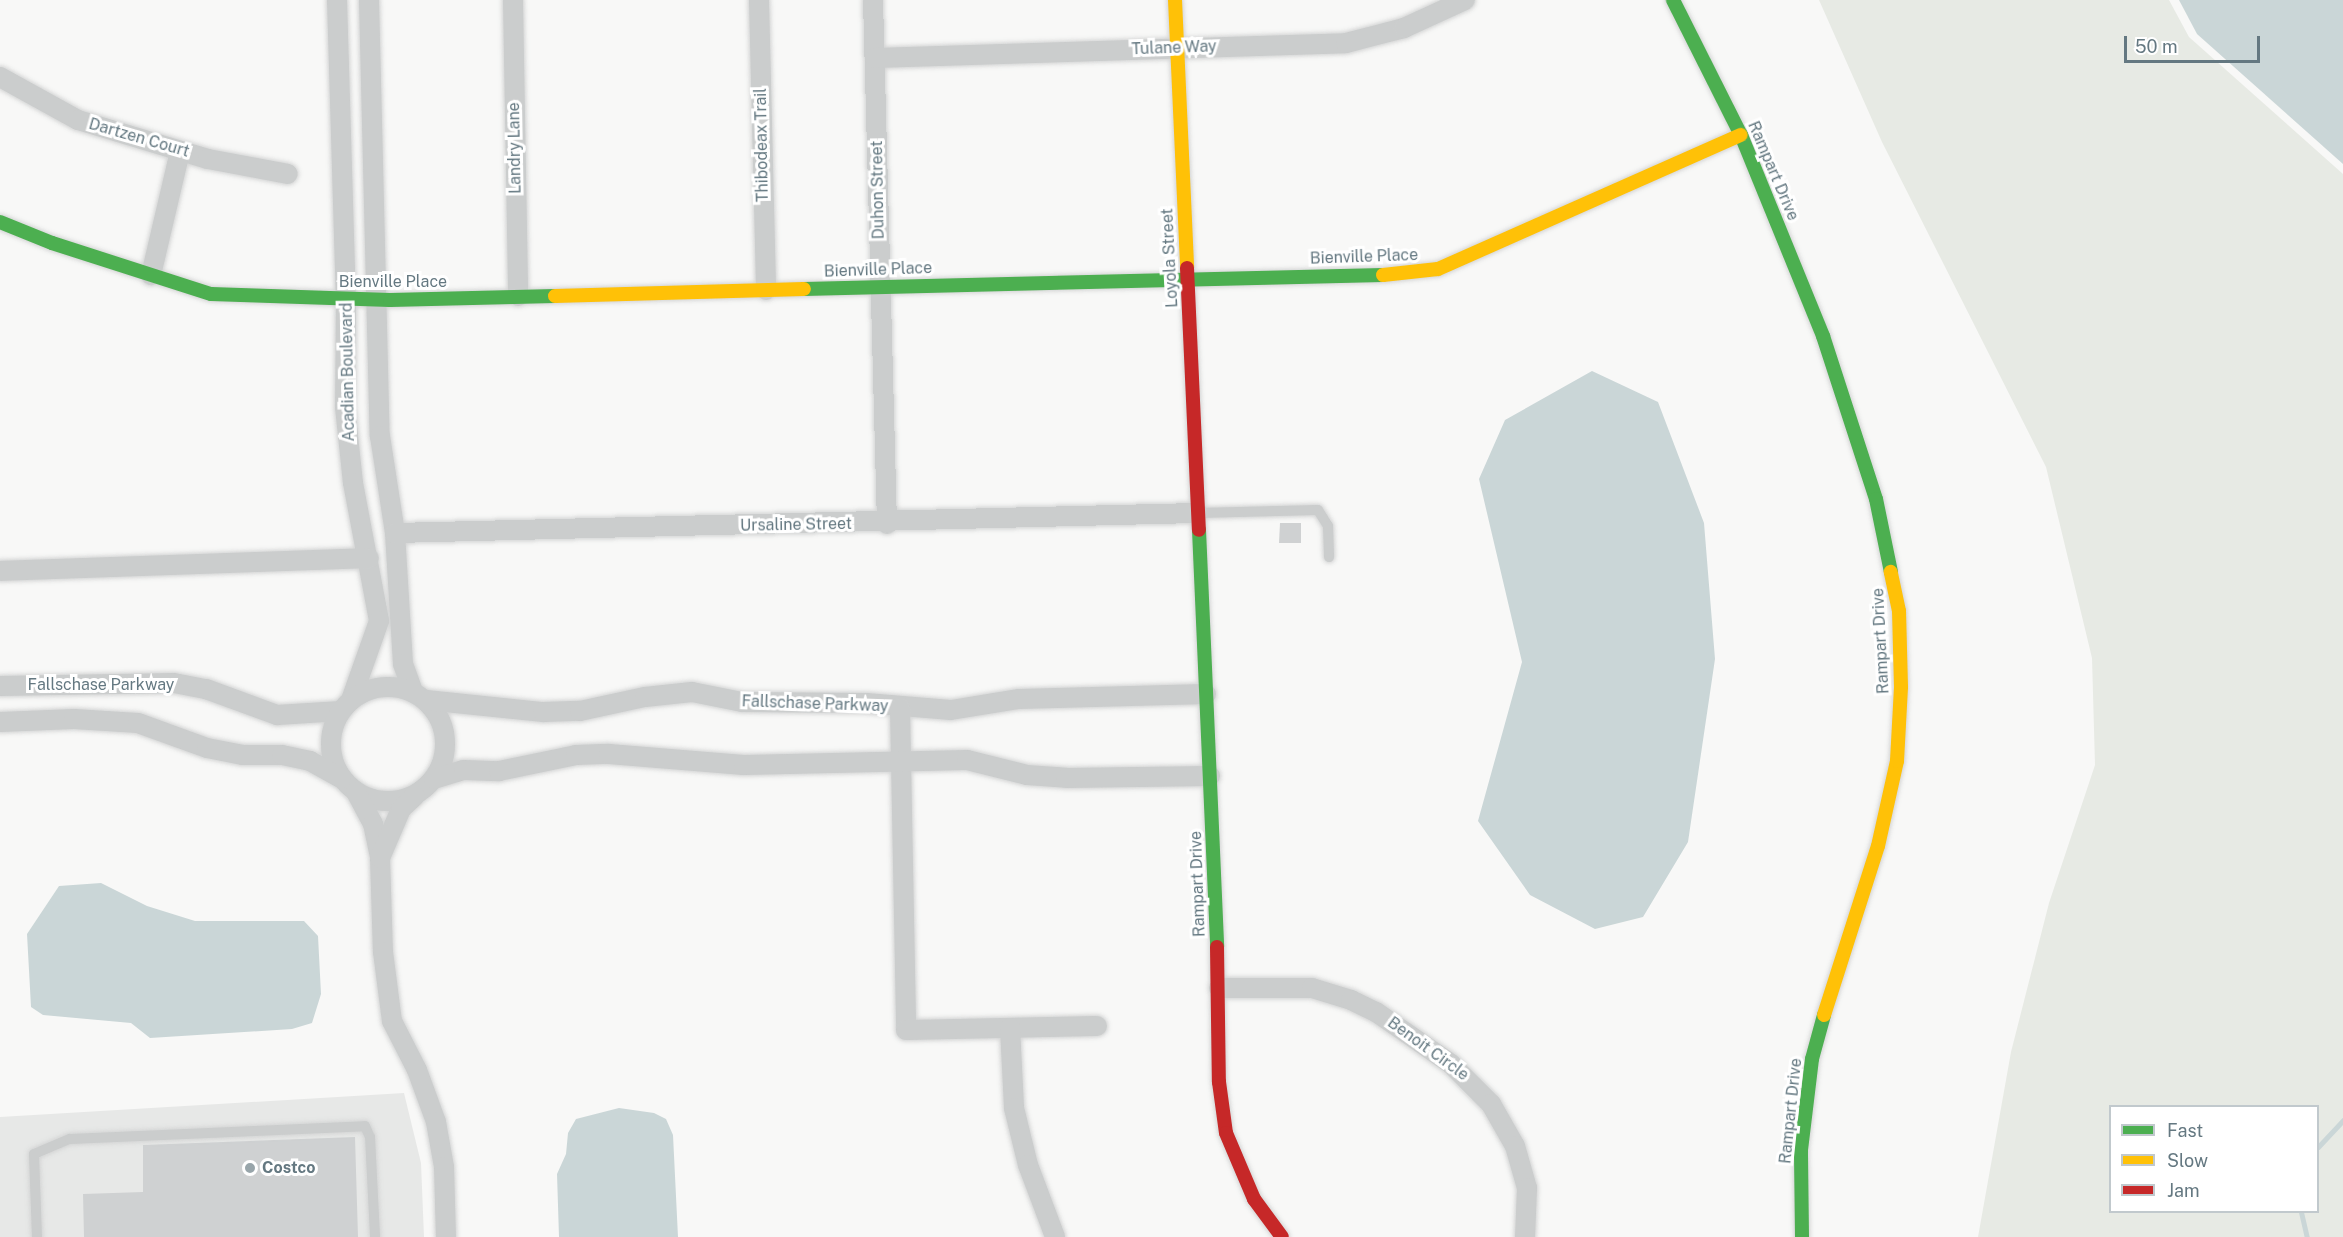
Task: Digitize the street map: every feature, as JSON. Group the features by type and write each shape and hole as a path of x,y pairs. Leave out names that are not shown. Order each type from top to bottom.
{"street":[{"name":"Acadian Boulevard","path":"337,0 346,298 345,407 353,483 369,558 379,621 346,705"},
{"name":"Acadian Boulevard","path":"369,0 380,436 395,533 403,664 420,696"},
{"name":"Landry Lane","path":"513,0 518,297"},
{"name":"Thibodeax Trail","path":"759,0 766,290"},
{"name":"Duhon Street","path":"873,0 887,524"},
{"name":"Loyola Street","path":"1175,0 1198,513"},
{"name":"Tulane Way","path":"875,58 1346,43 1404,28 1466,0"},
{"name":"Rampart Drive","path":"1673,0 1741,135 1849,410 1880,517 1899,611 1901,699 1897,761 1878,846 1841,954 1812,1059 1802,1144 1802,1237"},
{"name":"Dartzen Court","path":"0,77 78,120 180,151 288,174"},
{"name":"Bienville Place","path":"0,225 211,294 377,300 1412,274 1438,268 1741,135"},
{"path":"151,275 180,151"},
{"name":"Rampart Drive","path":"1198,513 1219,988 1219,1082 1226,1133 1254,1199 1282,1237"},
{"name":"Ursaline Street","path":"395,533 887,524 1198,513"},
{"path":"0,571 369,558"},
{"name":"Fallschase Parkway","path":"0,686 174,683 206,689 277,715 346,705"},
{"path":"380,858 401,809 434,778 443,759 445,738 436,711 420,696 380,687 346,705 330,744 342,778 356,792 373,824 380,858 386,990 392,1021 417,1070 436,1122 444,1167 446,1237"},
{"name":"Fallschase Parkway","path":"420,696 543,712 580,711 645,696 692,692 742,702 866,703 900,708 951,710 1019,699 1206,694"},
{"path":"900,708 906,1030 1097,1026"},
{"name":"Fallschase Parkway","path":"0,722 74,719 138,723 207,748 310,761 342,778"},
{"path":"434,778 464,770 499,771 576,755 744,765 967,760 1027,775 1066,778 1209,776"},
{"path":"356,792 388,802 419,793"},
{"name":"Benoit Circle","path":"1219,988 1312,988 1351,1000 1377,1012 1452,1064 1491,1104 1515,1146 1527,1188 1525,1237"},
{"path":"1010,1028 1014,1108 1028,1165 1055,1237"}],"lane":[{"path":"1198,513 1318,510 1328,526 1329,557"},
{"path":"37,1237 34,1154 70,1139 365,1126 370,1137 375,1237"}],"shaded area":[{"path":"1819,0 2169,0 2189,37 2343,174 2343,1237 1978,1237 2011,1052 2049,903 2095,765 2092,658 2046,467 1882,142"},
{"path":"2179,0 2343,0 2343,164 2197,34"},
{"path":"1592,371 1658,402 1704,523 1715,659 1688,842 1643,917 1595,929 1530,895 1478,821 1522,662 1479,479 1505,420"},
{"path":"101,883 147,906 195,921 304,921 318,936 321,994 312,1023 292,1029 150,1038 131,1023 43,1015 31,1007 27,934 59,886"},
{"path":"404,1093 421,1163 424,1237 0,1237 0,1117"},
{"path":"619,1108 654,1113 666,1119 673,1135 678,1237 559,1237 557,1174 566,1154 568,1133 576,1119"}],"building":[{"path":"1280,523 1301,523 1301,543 1279,543"},
{"name":"Costco","path":"355,1137 358,1237 84,1237 83,1194 143,1192 143,1145"}],"waterway":[{"path":"2319,1146 2343,1120"},
{"path":"2301,1213 2307,1237"}],"traffic: fast":[{"path":"1673,0 1741,135 1823,336 1876,499 1891,572"},
{"path":"0,222 52,243 211,294 390,300 555,296"},
{"path":"804,289 1383,275"},
{"path":"1199,530 1217,947"},
{"path":"1802,1237 1801,1150 1812,1059 1824,1015"}],"traffic: slow":[{"path":"1175,0 1187,268"},
{"path":"1383,275 1438,269 1741,135"},
{"path":"555,296 804,289"},
{"path":"1824,1015 1878,846 1897,761 1901,687 1899,611 1891,572"}],"traffic: jam":[{"path":"1187,268 1199,530"},
{"path":"1217,947 1219,1082 1226,1133 1254,1199 1282,1237"}],"place":[{"name":"Costco","path":"250,1168"}]}
